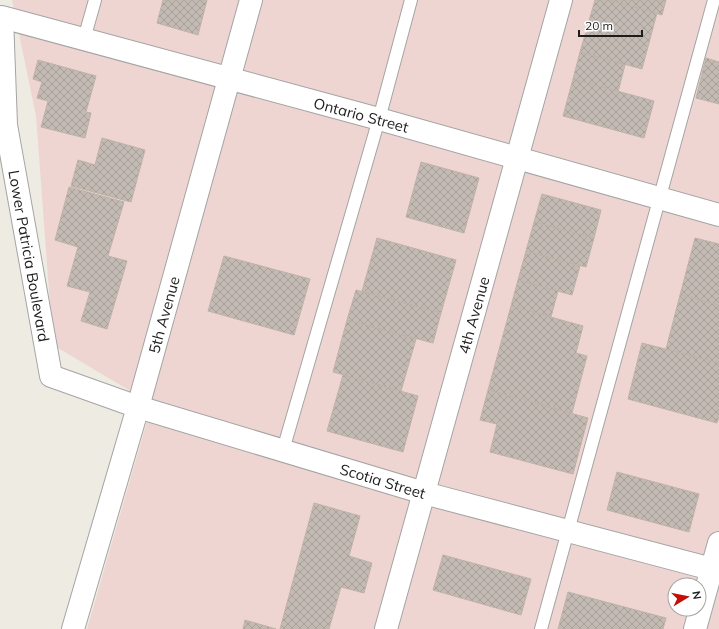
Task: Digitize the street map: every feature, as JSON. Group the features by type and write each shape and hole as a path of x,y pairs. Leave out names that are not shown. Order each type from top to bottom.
{"street":[{"name":"5th Avenue","path":"73,629 138,406 251,0"},
{"name":"4th Avenue","path":"386,629 561,0"},
{"name":"Ontario Street","path":"2,17 379,119 719,215"},
{"name":"Lower Patricia Boulevard","path":"2,17 6,125 51,376"},
{"name":"Scotia Street","path":"51,376 138,406 424,493 715,570"},
{"path":"695,629 715,570 719,543"}],"lane":[{"path":"84,39 95,0"},
{"path":"283,450 379,119 411,0"},
{"path":"541,629 714,0"}],"shaded area":[{"path":"12,0 719,0 719,629 87,629 152,404 53,345 36,116"}],"building":[{"path":"163,0 207,0 198,35 157,23"},
{"path":"595,0 609,0 657,13 642,69 580,52"},
{"path":"609,0 666,0 662,15"},
{"path":"580,52 625,65 618,92 573,79"},
{"path":"706,58 719,62 719,104 696,98"},
{"path":"38,60 96,76 86,112 91,113 85,138 41,127 48,101 37,98 42,82 33,79"},
{"path":"573,79 654,101 644,138 563,116"},
{"path":"102,138 145,150 131,202 71,186 78,160 95,165"},
{"path":"421,162 479,178 464,233 406,217"},
{"path":"69,187 124,202 108,256 127,261 107,329 81,321 90,292 67,286 78,247 55,240"},
{"path":"542,194 601,210 594,238 534,222"},
{"path":"534,222 594,238 586,267 526,251"},
{"path":"377,238 456,260 441,313 362,291"},
{"path":"695,238 719,244 719,305 680,295"},
{"path":"526,251 580,266 572,295 518,280"},
{"path":"224,256 310,279 294,335 208,311"},
{"path":"518,280 558,291 551,317 511,306"},
{"path":"356,290 441,313 433,343 347,320"},
{"path":"680,295 719,305 719,363 666,349"},
{"path":"511,306 583,326 576,353 587,356 572,413 488,390"},
{"path":"347,320 416,339 401,391 333,372"},
{"path":"642,343 719,363 719,417 717,423 628,399"},
{"path":"343,375 418,396 403,452 327,431"},
{"path":"488,390 588,418 573,474 490,452 497,424 480,420"},
{"path":"617,472 699,494 689,532 607,510"},
{"path":"314,503 360,516 349,556 372,563 364,593 341,587 329,629 280,629"},
{"path":"443,555 531,579 521,615 433,590"},
{"path":"568,592 666,618 663,629 558,629"},
{"path":"245,620 276,629 243,629"}]}
